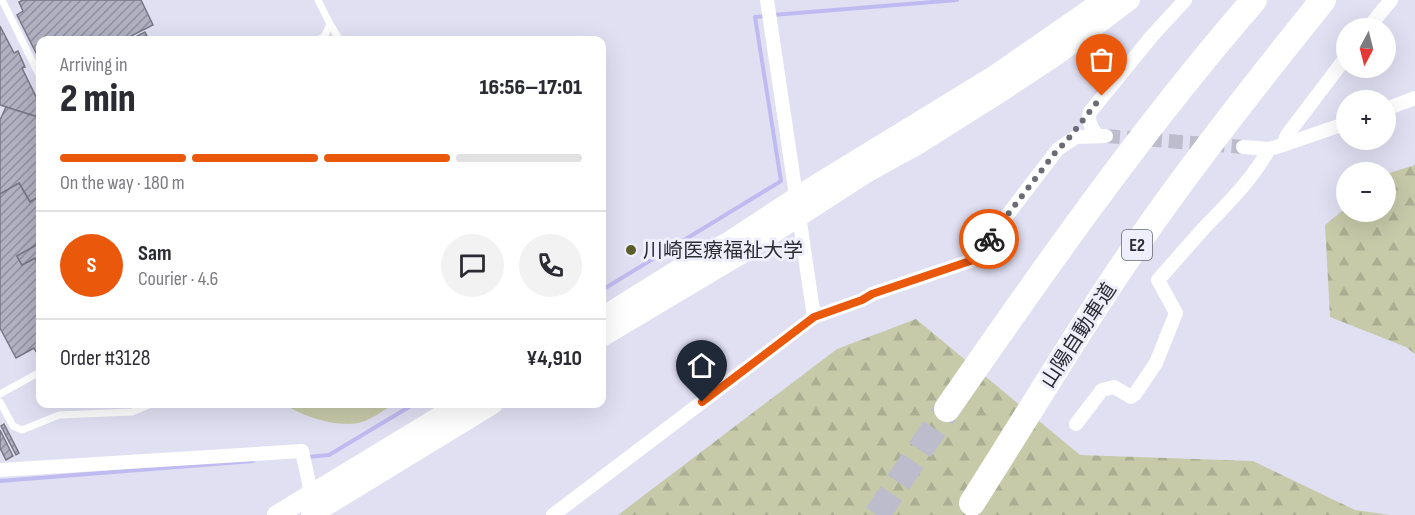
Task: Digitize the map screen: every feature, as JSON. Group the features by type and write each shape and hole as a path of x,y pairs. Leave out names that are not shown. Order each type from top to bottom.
{"highway":[{"path":"946,409 1044,268 1166,105 1254,0"},
{"name":"山陽自動車道","path":"972,503 1154,220 1269,67 1323,0"}],"street":[{"path":"606,335 738,256 798,207 1103,0"},
{"path":"606,315 728,242 917,145 1057,55 1130,0"},
{"path":"553,515 814,317 862,300 872,294 973,260 1058,149 1185,0"},
{"path":"1376,18 1391,0"},
{"path":"769,10 814,317"},
{"path":"1283,145 1287,135 1336,70"},
{"path":"1396,105 1415,98"},
{"path":"1065,143 1076,137 1102,136 1091,126 1088,117 1090,112"},
{"path":"1243,147 1269,149 1336,127"},
{"path":"1076,424 1102,390 1114,387 1131,397 1135,394 1156,363 1176,313 1158,280 1205,227 1231,202 1258,169 1269,149"},
{"path":"311,510 454,408"},
{"path":"278,515 311,510 486,408"},
{"path":"0,470 302,451 311,510"}],"lane":[{"path":"318,0 338,36"},
{"path":"3,2 36,69"},
{"path":"324,36 330,24"},
{"path":"0,394 36,374"},
{"path":"0,402 12,426 22,430 59,415 132,412 142,408"}],"green space":[{"path":"1415,165 1415,354 1406,347 1330,317 1325,225 1336,216 1336,222 1396,222 1396,171"},
{"path":"916,319 1080,455 1253,461 1355,510 1390,515 618,515 837,349"},
{"path":"290,408 387,408 365,421 345,424 323,421"}],"building":[{"path":"23,0 141,0 153,25 131,36 36,36 36,53 17,15 23,11 19,2"},
{"path":"0,26 14,53 18,51 25,67 22,68 36,97 36,117 0,105"},
{"path":"6,107 36,116 36,198 30,202 19,183 0,194 0,120"},
{"path":"19,183 30,202 36,198 36,245 17,256 22,265 35,258 36,260 36,351 34,348 16,358 0,328 0,194"},
{"path":"36,245 36,260 22,265 17,256"},
{"path":"4,424 19,453 16,455 1,426"},
{"path":"0,430 13,456 6,460 0,448"}],"waterway":[{"path":"773,15 957,0"},
{"path":"606,288 781,181 755,17 766,16"},
{"path":"306,457 329,455 407,408"},
{"path":"0,481 253,461"}],"tunnel":[{"path":"1106,136 1243,147"},
{"path":"877,515 947,409"}],"way so far":[{"path":"989,239 1102,96"}],"place":[{"name":"川崎医療福祉大学","path":"631,250"}],"route":[{"path":"702,402 814,317 862,300 872,294 973,260 989,239"}]}
